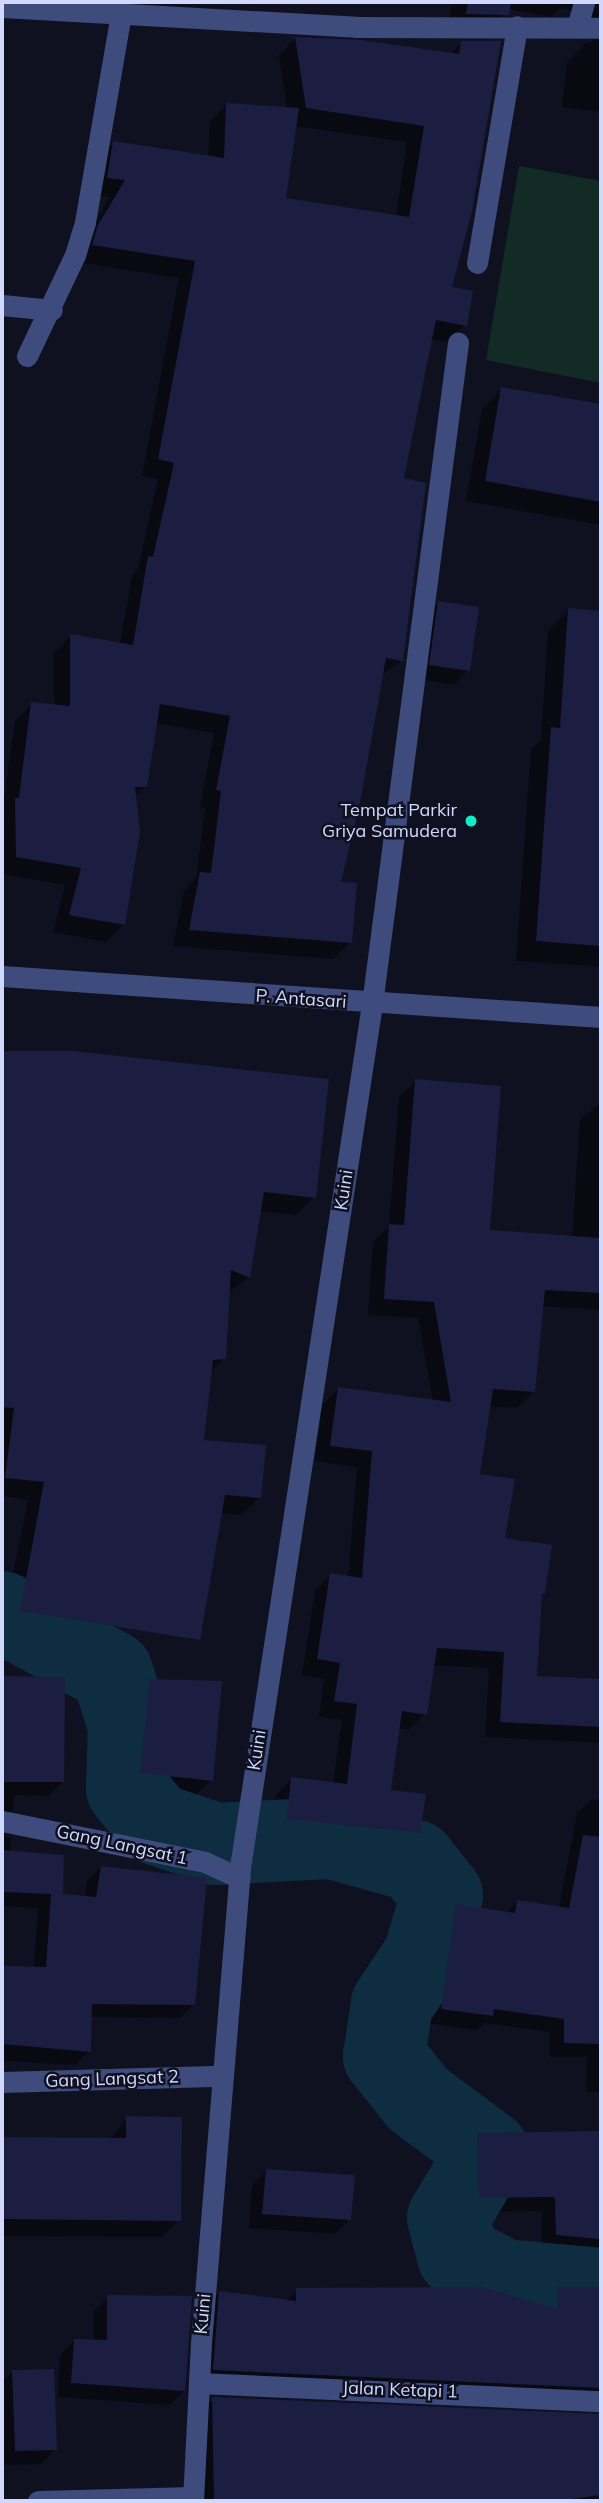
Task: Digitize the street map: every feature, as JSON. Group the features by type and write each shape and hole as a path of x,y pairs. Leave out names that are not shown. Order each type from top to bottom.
{"street":[{"path":"578,27 584,2"},
{"path":"2,7 356,27 601,28"},
{"path":"27,356 51,310 85,222 121,14"},
{"path":"477,263 517,26"},
{"path":"2,304 51,310"},
{"name":"Kuini","path":"193,2499 199,2383 240,1870 372,1004 458,343"},
{"name":"P. Antasari","path":"2,976 372,1004 601,1017"},
{"name":"Gang Langsat 1","path":"2,1821 240,1870"},
{"name":"Gang Langsat 2","path":"2,2082 222,2076"},
{"name":"Jalan Ketapi 1","path":"199,2383 601,2400"},
{"path":"38,2501 193,2499"}],"green space":[{"path":"519,166 601,181 601,383 486,360"}],"building":[{"path":"468,2 511,2 509,15 466,14"},
{"path":"295,37 361,40 459,54 461,41 501,41 472,211 452,287 473,291 467,326 436,320 404,478 426,483 403,661 386,658 361,798 341,882 357,883 352,943 189,930 200,872 211,873 221,791 216,790 230,716 160,704 147,787 135,787 140,831 125,925 69,915 81,868 16,857 15,798 19,798 31,702 70,706 70,634 133,645 148,556 153,557 174,463 158,459 195,261 92,245 98,225 125,180 107,178 113,141 224,158 226,103 299,108 286,198 409,217 424,126 306,108"},
{"path":"501,387 601,404 601,502 485,481"},
{"path":"438,601 479,607 470,671 429,665"},
{"path":"568,608 601,611 601,946 536,941 551,727 560,728"},
{"path":"2,1051 73,1051 329,1079 316,1198 264,1192 250,1278 231,1270 226,1359 213,1360 204,1440 266,1445 261,1498 225,1495 200,1640 20,1611 44,1482 5,1478 14,1408 2,1407"},
{"path":"415,1079 501,1086 490,1230 601,1238 601,1293 545,1290 535,1392 493,1389 480,1474 515,1479 505,1538 552,1545 545,1594 542,1594 537,1676 601,1679 601,1727 500,1722 504,1652 437,1648 427,1715 402,1711 391,1790 426,1794 420,1833 287,1819 291,1777 347,1784 357,1704 334,1701 340,1663 317,1659 330,1573 362,1578 372,1451 330,1446 338,1387 451,1402 434,1302 384,1299 389,1224 404,1225"},
{"path":"2,1676 65,1677 64,1782 2,1782"},
{"path":"150,1679 222,1681 213,1781 140,1773"},
{"path":"583,1835 601,1837 601,2044 564,2043 564,2019 494,2009 493,2016 441,2009 456,1904 515,1913 517,1900 569,1908"},
{"path":"2,1850 64,1855 63,1894 96,1897 101,1866 207,1878 195,2005 92,2004 91,2052 2,2044 2,1966 46,1967 51,1894 2,1892"},
{"path":"126,2116 182,2117 181,2221 2,2219 2,2137 126,2138"},
{"path":"601,2131 601,2239 556,2235 555,2197 479,2198 477,2133"},
{"path":"266,2169 355,2175 351,2220 262,2214"},
{"path":"483,2287 557,2309 557,2287 601,2287 601,2388 213,2370 219,2291 296,2301 296,2288"},
{"path":"107,2295 192,2296 185,2391 71,2383 74,2339 107,2340"},
{"path":"54,2369 57,2450 15,2451 12,2370"},
{"path":"212,2397 601,2414 601,2495 558,2501 214,2501"}],"waterway":[{"path":"2,1612 112,1672 129,1726 127,1789 156,1824 216,1844 332,1838 415,1861 442,1895 424,1956 392,2004 384,2056 418,2099 488,2151 448,2218 458,2256 504,2280 601,2289"}],"place":[{"name":"Tempat Parkir Griya Samudera","path":"471,821"}]}
